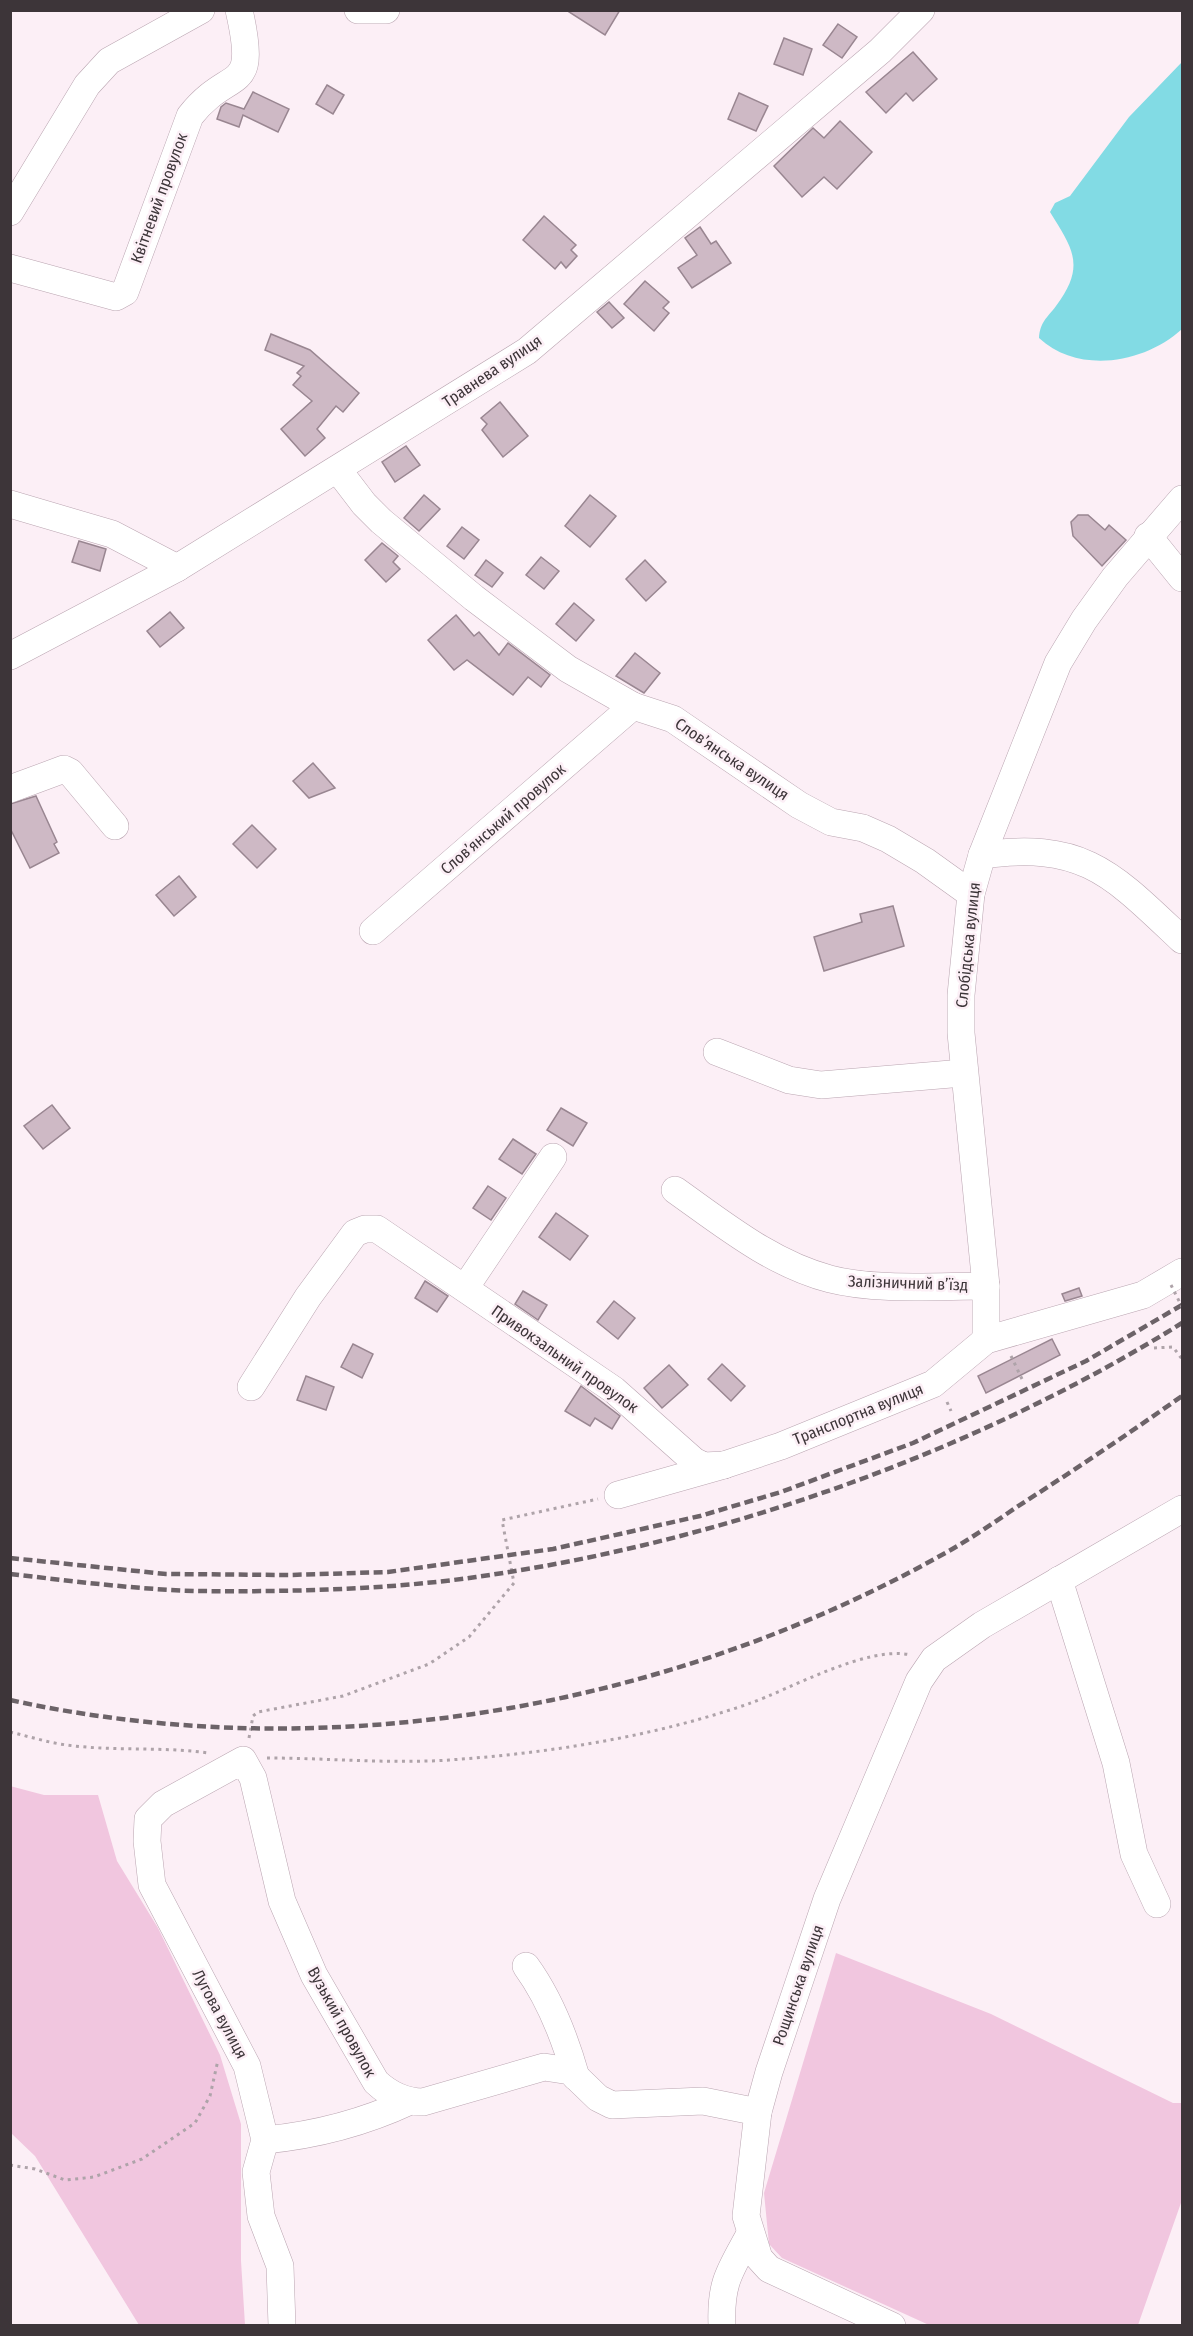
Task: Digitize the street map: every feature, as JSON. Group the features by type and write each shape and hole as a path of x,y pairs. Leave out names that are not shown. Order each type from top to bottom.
{"street":[{"path":"10,212 87,86 109,61 201,10"},
{"name":"Квітневий провулок","path":"10,268 116,297 125,292 190,116 198,106 242,75 246,64 239,10"},
{"path":"358,10 386,10"},
{"name":"Травнева вулиця","path":"14,647 177,568 527,351 880,51 921,10"},
{"name":"Слов’янська вулиця","path":"338,470 364,504 381,521 474,598 568,669 633,706 673,719 799,805 831,822 863,828 888,839 925,861 971,894"},
{"name":"Слобідська вулиця","path":"986,1340 986,1286 963,1074 961,995 971,894 982,855 1058,663 1084,620 1148,536 1182,499"},
{"path":"10,504 112,534 177,568"},
{"path":"1148,536 1182,578"},
{"name":"Слов’янський провулок","path":"373,931 633,706"},
{"path":"10,789 64,769 70,772 115,826"},
{"path":"982,855 1018,850 1057,853 1079,860 1127,888 1182,940"},
{"path":"717,1052 789,1080 820,1085 963,1074"},
{"path":"465,1288 553,1156"},
{"name":"Залізничний в’їзд","path":"675,1190 749,1243 789,1263 830,1279 873,1285 986,1286"},
{"name":"Привокзальний провулок","path":"251,1387 308,1297 360,1230 377,1229 615,1390 694,1461 704,1466 724,1466"},
{"name":"Транспортна вулиця","path":"618,1495 724,1466 781,1446 933,1384 986,1340 1143,1295 1177,1279"},
{"path":"934,1659 982,1625 1182,1509"},
{"path":"1059,1580 1116,1763 1134,1854 1157,1904"},
{"name":"Рощинська вулиця","path":"750,2234 746,2216 758,2112 779,2040 827,1899 919,1681 934,1659"},
{"name":"Лугова вулиця","path":"251,1759 163,1804 148,1818 147,1841 152,1885 247,2066 265,2140 256,2172 261,2216 279,2266 282,2325"},
{"name":"Вузький провулок","path":"251,1759 253,1778 282,1901 314,1975 376,2082 389,2093 410,2101"},
{"path":"526,1966 541,1986 576,2077"},
{"path":"265,2140 297,2137 348,2126 410,2101 441,2098 544,2067 570,2071 598,2098 619,2106 674,2100 703,2101 758,2112"},
{"path":"722,2325 721,2297 724,2287 750,2234"},
{"path":"750,2234 759,2258 769,2269 892,2325"}],"path":[{"path":"1177,1279 1182,1307"},
{"path":"1154,1348 1173,1347 1182,1359"},
{"path":"251,1759 253,1716 258,1712 343,1696 387,1681 429,1664 469,1637 514,1582 502,1520 618,1495"},
{"path":"10,1732 61,1744 127,1749 174,1748 251,1759 448,1760 556,1748 663,1729 748,1704 869,1656 902,1653 934,1659"},
{"path":"10,2165 35,2169 64,2180 94,2177 142,2159 162,2147 195,2123 210,2096 227,2027"}],"shaded area":[{"path":"10,1786 44,1795 98,1795 117,1861 158,1928 220,2055 241,2124 241,2261 245,2325 139,2325 35,2156 11,2133"},
{"path":"836,1953 991,2014 1173,2103 1182,2103 1182,2200 1138,2325 929,2325 782,2258 769,2244 764,2193"}],"water":[{"path":"1182,62 1182,329 1167,341 1131,357 1092,360 1073,357 1055,350 1039,338 1042,324 1071,280 1073,258 1065,237 1050,212 1055,203 1070,196 1129,117"}],"building":[{"path":"566,10 620,10 605,35"},
{"path":"838,24 857,37 842,58 823,45"},
{"path":"784,38 812,49 803,75 774,64"},
{"path":"913,52 937,79 913,101 906,93 886,113 866,92"},
{"path":"327,85 344,95 333,114 316,104"},
{"path":"253,92 289,109 278,132 243,115 239,127 217,119 221,107 226,103 244,109"},
{"path":"739,93 768,106 756,131 728,119"},
{"path":"840,121 872,152 837,189 824,177 802,197 774,166 813,128 824,138"},
{"path":"544,216 576,245 571,250 577,256 566,268 561,262 555,269 523,240"},
{"path":"700,227 711,244 716,241 731,263 692,288 678,268 697,255 685,238"},
{"path":"645,281 669,302 663,308 669,313 654,331 624,304"},
{"path":"609,302 624,318 612,328 597,312"},
{"path":"271,334 310,350 359,393 343,412 336,406 317,429 325,438 305,456 281,429 312,401 293,385 301,376 297,373 304,366 265,350"},
{"path":"500,402 528,436 503,457 482,430 487,424 481,418"},
{"path":"406,446 420,465 395,482 382,462"},
{"path":"424,495 440,509 419,531 404,518"},
{"path":"590,495 616,516 590,547 565,526"},
{"path":"1078,515 1088,515 1105,530 1109,525 1126,540 1102,566 1073,536 1071,522"},
{"path":"462,527 479,540 464,559 447,546"},
{"path":"79,541 106,549 100,571 72,562"},
{"path":"382,543 398,556 393,562 400,569 386,582 365,560"},
{"path":"541,557 559,571 544,589 526,575"},
{"path":"486,560 503,573 492,587 475,575"},
{"path":"645,560 666,582 646,601 626,579"},
{"path":"574,603 594,620 576,641 556,624"},
{"path":"170,612 184,628 160,647 147,631"},
{"path":"456,615 474,636 479,632 499,655 508,643 550,675 541,687 528,677 513,695 467,660 454,670 428,640"},
{"path":"635,653 660,673 644,693 616,676"},
{"path":"313,763 335,788 309,798 293,781"},
{"path":"36,796 57,842 54,844 59,853 30,868 10,828 10,804"},
{"path":"252,825 276,849 257,868 233,844"},
{"path":"179,876 196,897 174,916 156,895"},
{"path":"893,906 904,946 824,971 814,937 862,922 860,914"},
{"path":"52,1105 70,1128 43,1149 24,1126"},
{"path":"561,1108 587,1123 573,1146 547,1130"},
{"path":"513,1139 536,1154 522,1174 499,1159"},
{"path":"488,1186 506,1198 491,1220 473,1208"},
{"path":"556,1213 588,1236 570,1260 539,1237"},
{"path":"425,1281 448,1296 437,1312 415,1298"},
{"path":"1079,1288 1082,1296 1065,1301 1062,1294"},
{"path":"523,1291 547,1305 538,1320 515,1304"},
{"path":"614,1301 635,1318 618,1339 597,1322"},
{"path":"1052,1339 1060,1355 986,1393 978,1376"},
{"path":"353,1344 373,1354 362,1378 341,1367"},
{"path":"722,1364 745,1386 731,1401 708,1379"},
{"path":"669,1365 688,1385 662,1408 644,1388"},
{"path":"306,1376 334,1387 326,1410 297,1400"},
{"path":"581,1386 620,1416 612,1429 595,1418 590,1426 565,1411"}],"railway":[{"path":"10,1558 166,1574 289,1575 388,1572 553,1549 700,1516 781,1492 913,1443 1086,1361 1182,1305"},
{"path":"10,1574 171,1590 300,1590 441,1581 568,1562 660,1541 751,1516 842,1486 931,1452 1018,1413 1102,1370 1182,1323"},
{"path":"10,1700 129,1720 250,1728 371,1725 492,1711 611,1686 727,1651 839,1607 947,1552 977,1534 1182,1396"}]}
